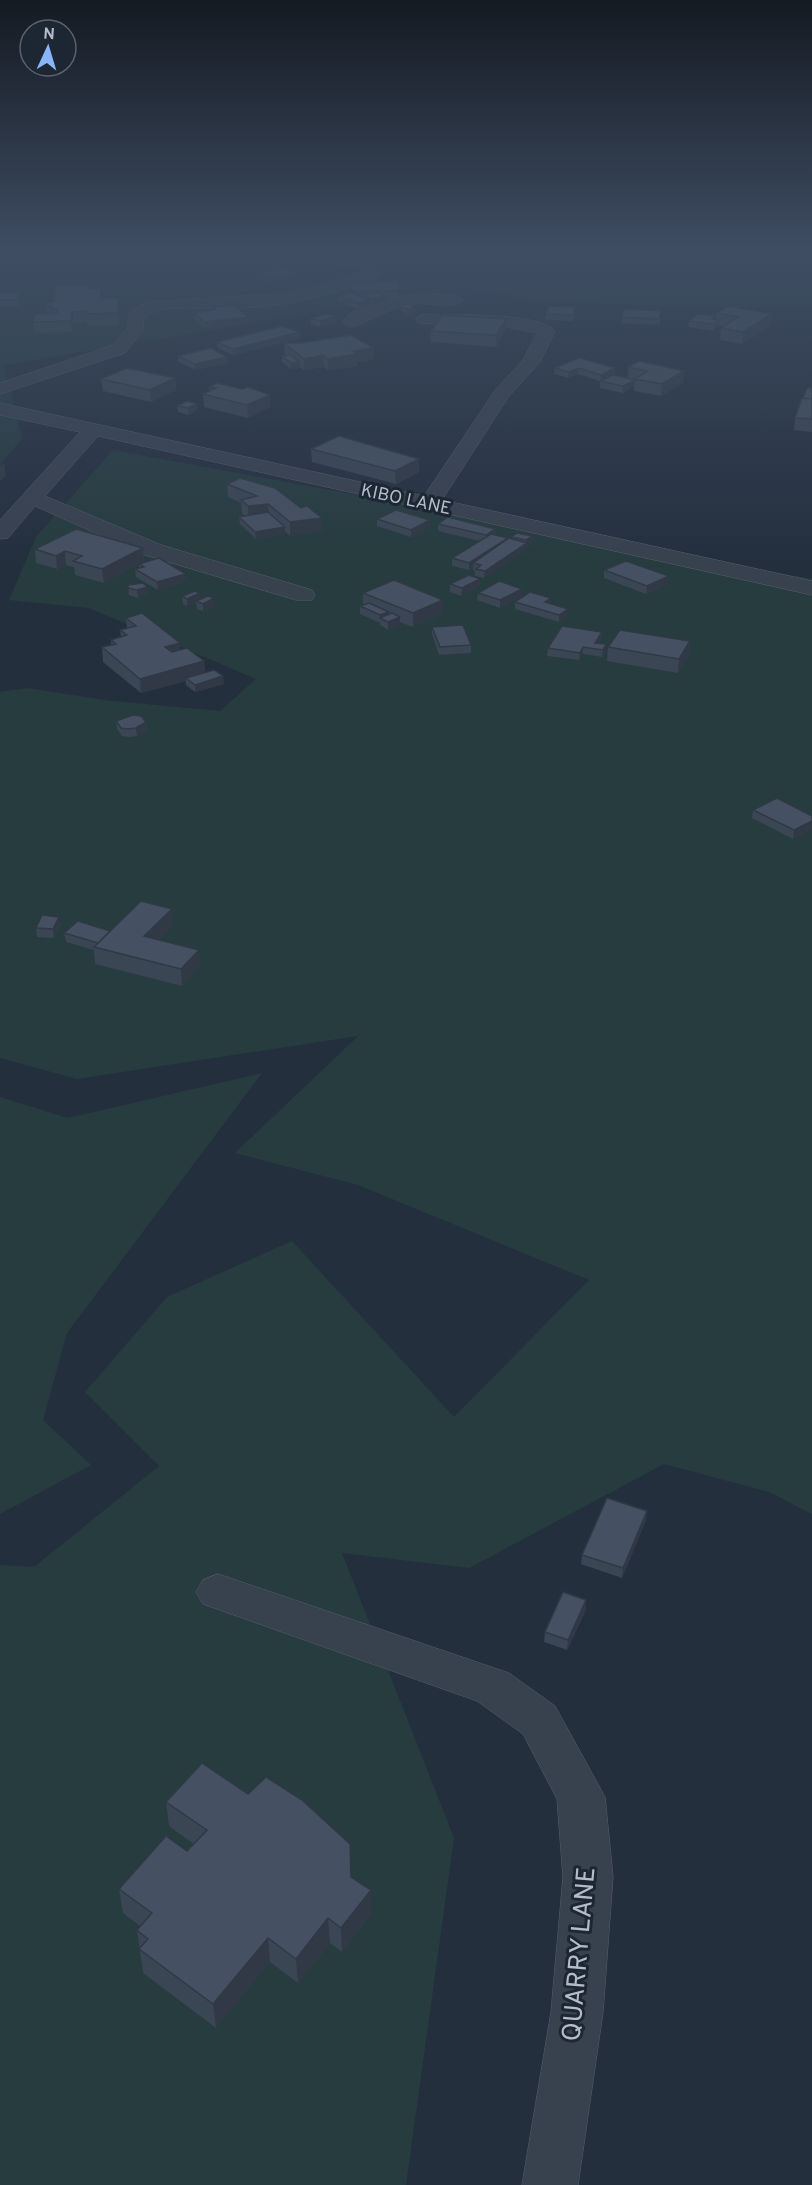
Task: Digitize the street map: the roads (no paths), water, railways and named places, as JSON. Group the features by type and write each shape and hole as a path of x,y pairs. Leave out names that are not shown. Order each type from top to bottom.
{"street":[{"path":"0,389 101,355"},
{"path":"429,504 468,441 502,393 531,362 535,355"},
{"name":"KIBO LANE","path":"0,409 812,588"},
{"path":"0,533 93,430"},
{"path":"33,498 153,550 304,595"},
{"name":"QUARRY LANE","path":"218,1592 493,1687 539,1720 580,1797 588,1877 577,2012 550,2185"}]}
